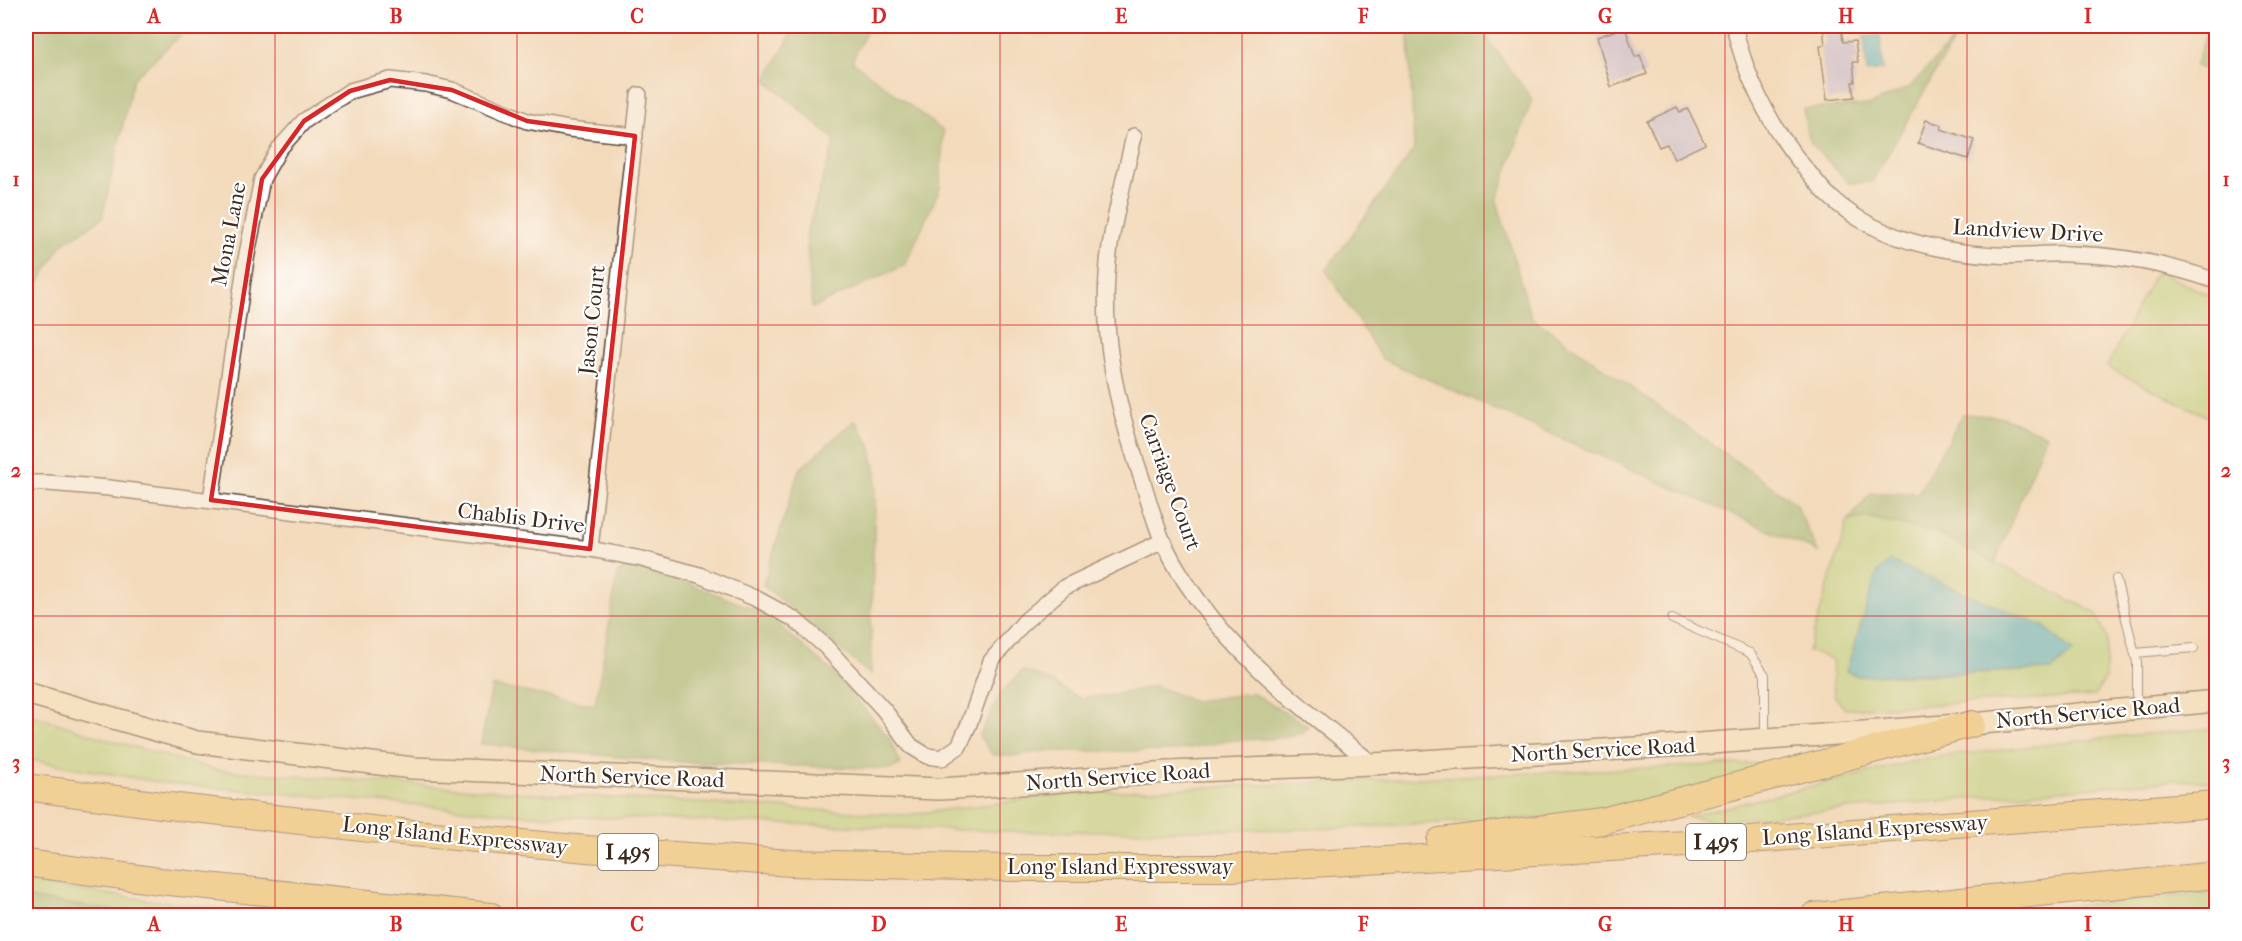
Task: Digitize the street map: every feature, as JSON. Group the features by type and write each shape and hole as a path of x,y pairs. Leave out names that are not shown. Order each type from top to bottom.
{"highway":[{"path":"1233,868 1602,821 1972,724"},
{"name":"Long Island Expressway","path":"26,787 380,830 587,849 768,862 998,868 1233,868 1724,842 2208,804"},
{"path":"26,863 160,881 491,915"},
{"path":"1814,915 2217,875"}],"main road":[{"name":"North Service Road","path":"26,693 197,742 412,768 940,789 1168,772 1373,764 1765,740 2137,710 2217,701"}],"street":[{"name":"Landview Drive","path":"1734,26 1741,57 1764,108 1795,156 1828,195 1864,222 1904,241 1949,251 1998,255 2069,254 2130,258 2180,268 2217,281"},
{"name":"Mona Lane","path":"211,500 246,259 262,178 279,149 304,121 350,91 390,80 452,90 527,121 569,129 635,136"},
{"name":"Jason Court","path":"590,549 639,95"},
{"name":"Carriage Court","path":"1134,136 1110,247 1106,303 1110,365 1126,435 1163,541 1185,582 1212,618 1250,660 1299,707 1373,764"},
{"name":"Chablis Drive","path":"26,483 109,488 590,549 642,559 699,575 757,599 794,619 825,646 884,710 911,746 927,756 942,758 959,746 991,661 1025,621 1065,588 1163,541"}],"lane":[{"path":"2116,579 2137,662 2137,710"},
{"path":"1672,619 1750,653 1766,675 1765,740"},
{"path":"2135,653 2194,648"}],"highlighted area":[{"path":"390,80 452,90 527,121 635,136 590,549 211,500 262,179 304,121 350,91"}],"green space":[{"path":"26,26 190,26 133,79 102,218 62,244 30,298 26,299"},
{"path":"796,26 869,26 852,61 943,131 940,188 905,265 812,308 806,234 835,140 766,80"},
{"path":"1403,26 1492,26 1487,39 1532,99 1497,201 1531,317 1795,503 1818,552 1382,359 1326,270 1414,150 1409,37"},
{"path":"1924,26 1962,26 1872,182 1849,183 1810,142 1803,109 1871,105 1911,86 1953,40"},
{"path":"2209,26 2216,26 2216,73 2195,66"},
{"path":"2156,271 2216,298 2216,421 2107,367"},
{"path":"1963,414 2003,417 2046,435 1995,563 1934,532 1867,517 1848,521 1871,493 1918,493"},
{"path":"855,420 870,444 876,473 871,675 763,585 799,470"},
{"path":"1867,517 1934,532 2096,613 2107,638 2105,679 2094,696 1845,709 1834,695 1832,659 1808,651 1848,521","holes":["2073,652 2052,670 1892,676"]},
{"path":"631,565 662,573 764,613 834,673 889,738 901,764 891,769 673,762 481,744 492,686 595,705 618,572"},
{"path":"1023,670 1048,680 1079,698 1114,695 1155,686 1195,701 1252,693 1308,726 1303,733 1271,739 1234,740 1173,751 1044,751 1011,756 993,755 979,736 1001,693"},
{"path":"26,713 109,740 216,770 542,794 905,815 1075,793 1806,761 1595,815 1317,829 1024,832 528,815 163,783 26,759"},
{"path":"2216,728 2216,782 2176,780 1714,821 1686,817 1927,758"},
{"path":"26,883 156,901 283,915 26,915"},
{"path":"2216,893 2216,915 1972,915 2201,894"},
{"path":"26,898 147,915 26,915"}],"water":[{"path":"1880,35 1883,70 1867,72 1864,37"},
{"path":"1890,561 2045,627 2073,652 2052,670 1857,676 1846,671 1877,573"}],"building":[{"path":"1841,26 1843,42 1855,41 1858,62 1853,62 1854,97 1827,100 1820,46 1825,45 1823,27"},
{"path":"1625,27 1635,57 1640,55 1647,74 1611,87 1597,37"},
{"path":"1677,107 1680,112 1688,109 1705,144 1674,159 1667,144 1659,147 1647,121"},
{"path":"1926,120 1942,125 1941,129 1974,140 1968,159 1918,143"}]}
